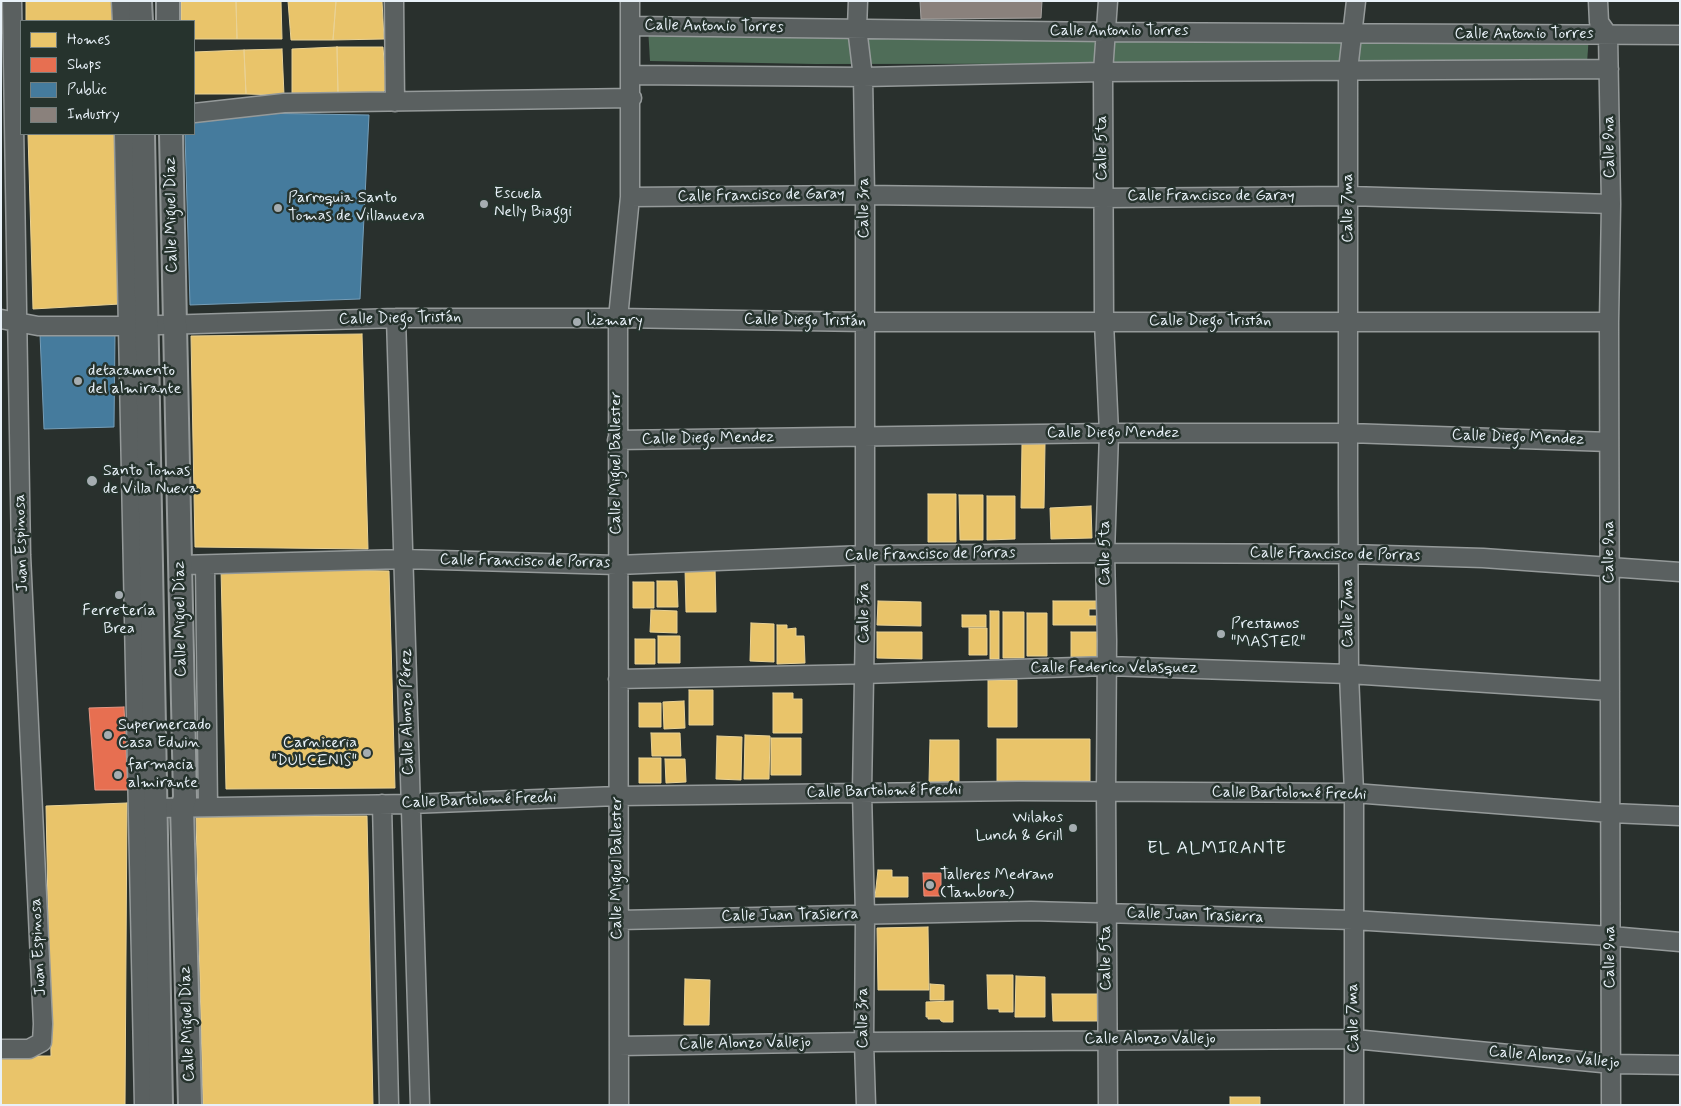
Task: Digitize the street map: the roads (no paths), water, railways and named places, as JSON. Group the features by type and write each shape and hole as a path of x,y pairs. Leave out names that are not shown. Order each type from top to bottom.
{"street":[{"name":"Juan Espinosa","path":"1,1049 28,1049 42,1042 43,1024 10,320 12,1"},
{"path":"122,1 122,20"},
{"path":"140,1 141,20"},
{"path":"168,1 168,20"},
{"path":"394,1 395,102"},
{"name":"Calle Miguel Ballester","path":"619,1105 618,318 630,197 632,75 630,1"},
{"name":"Calle 3ra","path":"858,1 857,28 863,77 865,195 865,555 862,792 866,1105"},
{"name":"Calle 5ta","path":"1108,1 1103,72 1104,322 1108,433 1105,553 1108,1105"},
{"name":"Calle 7ma","path":"1354,1105 1354,793 1349,674 1348,70 1356,1"},
{"name":"Calle 9na","path":"1598,1 1599,22 1608,35 1611,204 1609,322 1611,1105"},
{"name":"Calle Antonio Torres","path":"631,26 1105,32 1680,35"},
{"path":"632,75 863,77 1103,72 1609,69"},
{"path":"195,113 284,103 632,98"},
{"name":"Calle Miguel Díaz","path":"124,135 137,326 156,808 161,1105"},
{"name":"Calle Miguel Díaz","path":"143,135 137,326 144,1105"},
{"name":"Calle Miguel Díaz","path":"171,135 184,798 182,807 190,1105"},
{"name":"Calle Francisco de Garay","path":"630,197 865,195 1103,198 1349,196 1611,204"},
{"name":"Calle Diego Tristán","path":"10,320 38,326 137,326 396,318 618,318 865,322 1609,322"},
{"name":"Calle Alonzo Pérez","path":"396,318 420,1105"},
{"name":"Calle Diego Mendez","path":"617,440 1108,433 1349,433 1609,442"},
{"name":"Calle Francisco de Porras","path":"180,565 404,559 617,564 865,555 1105,553 1349,554 1484,558 1680,572"},
{"path":"205,565 208,807"},
{"name":"Calle Federico Velasquez","path":"618,679 864,674 1107,666 1349,674 1610,691"},
{"name":"Calle Bartolomé Frechi","path":"156,808 410,804 618,796 862,792 1354,793 1611,813 1680,816"},
{"path":"382,804 390,1105"},
{"name":"Calle Juan Trasierra","path":"619,920 1031,911 1354,920 1680,942"},
{"name":"Calle Alonzo Vallejo","path":"619,1046 1354,1038 1612,1064 1680,1065"}],"place":[{"name":"Escuela Nelly Biaggi","path":"484,204"},
{"name":"Parroquia Santo Tomas de Villanueva","path":"278,208"},
{"name":"lizmary","path":"577,322"},
{"name":"detacamento del almirante","path":"78,381"},
{"name":"Santo Tomas de Villa Nueva","path":"92,481"},
{"name":"Ferretería Brea","path":"119,595"},
{"name":"Prestamos \"MASTER\"","path":"1221,634"},
{"name":"Supermercado Casa Edwin","path":"108,735"},
{"name":"Carniceria \"DULCENIS\"","path":"367,753"},
{"name":"farmacia almirante","path":"118,775"},
{"name":"Wilakos Lunch & Grill","path":"1073,828"},
{"name":"Talleres Medrano (Tambora)","path":"930,885"}],"district":[{"name":"EL ALMIRANTE","path":"1217,849"}]}
